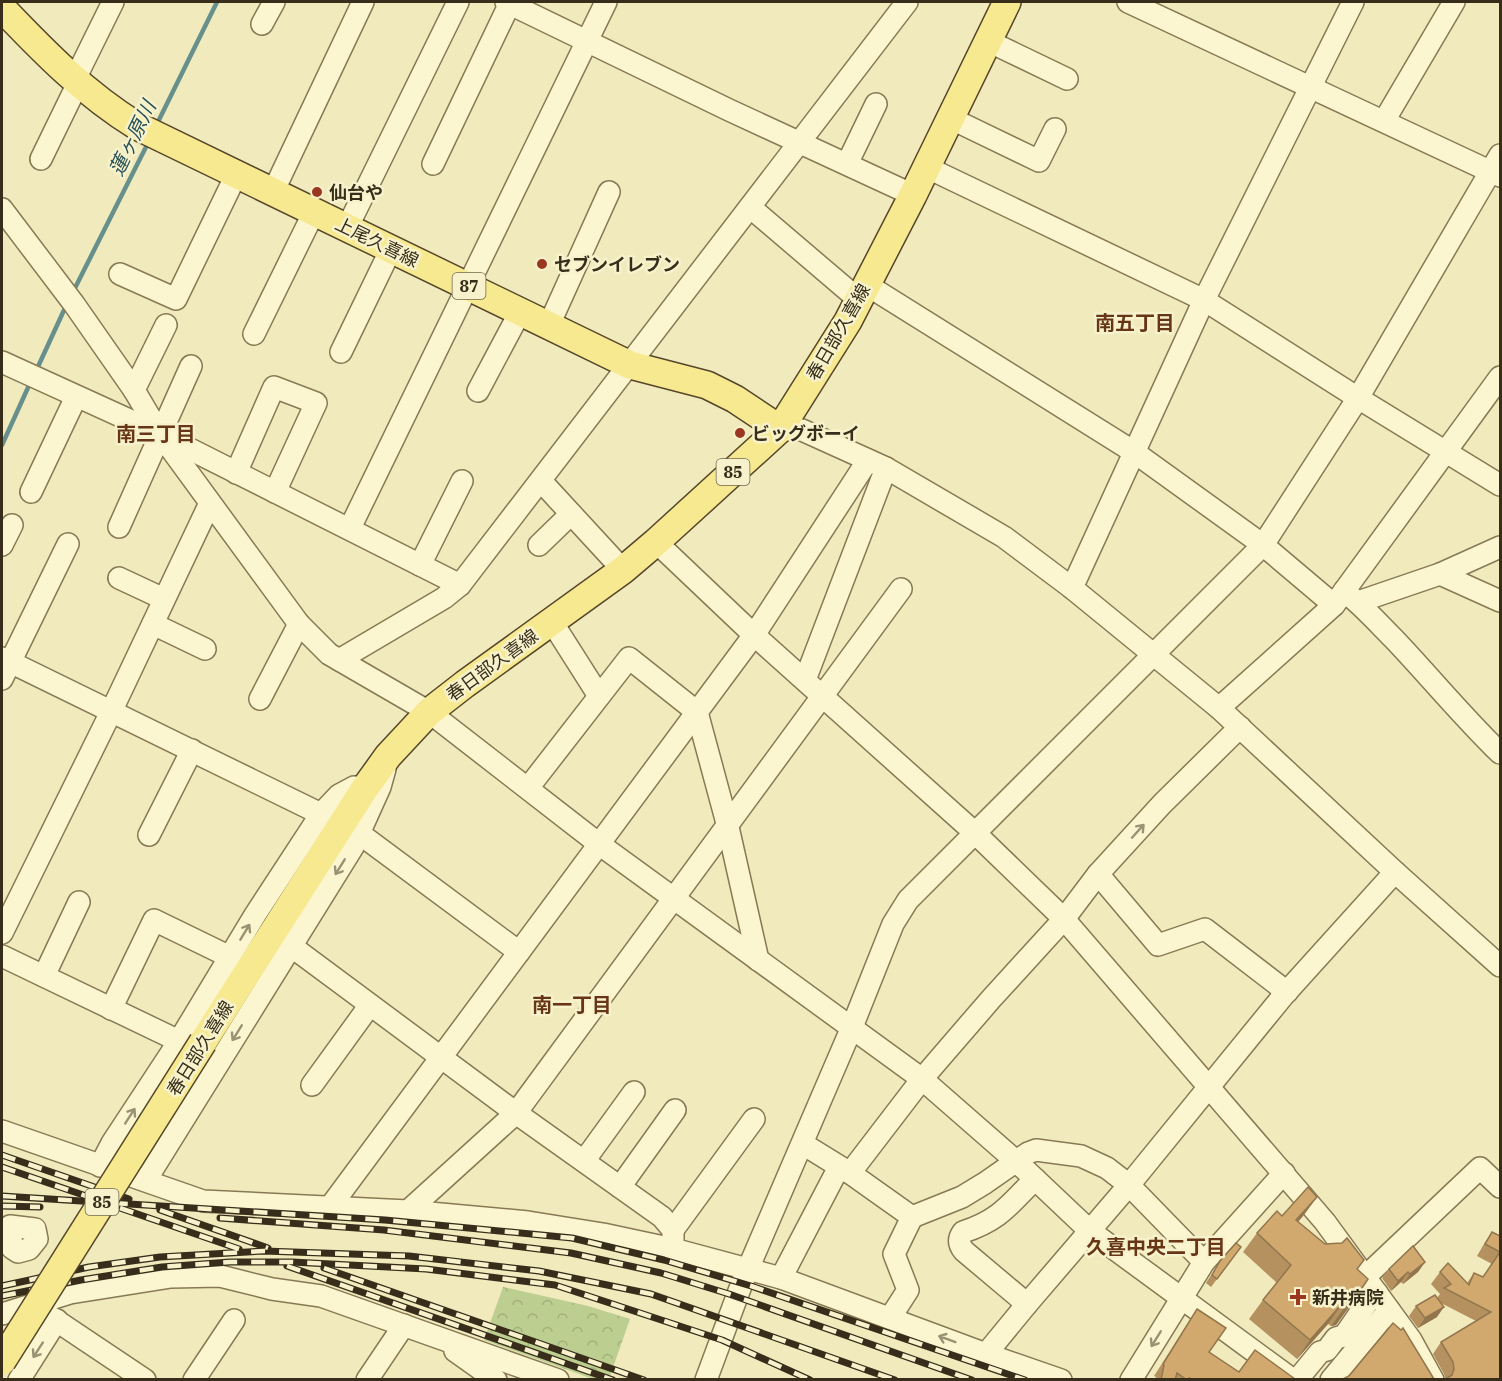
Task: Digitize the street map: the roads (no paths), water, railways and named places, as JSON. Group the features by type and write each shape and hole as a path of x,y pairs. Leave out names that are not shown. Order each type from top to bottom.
{"main road":[{"name":"春日部久喜線","path":"2,1362 191,1042 388,756 429,712 622,570 780,429 848,321 913,195 1007,2"},
{"name":"上尾久喜線","path":"2,9 76,82 111,110 152,134 630,365 708,385 735,399 780,429"}],"street":[{"path":"41,159 112,2"},
{"path":"262,24 274,2"},
{"path":"273,192 363,2"},
{"path":"347,228 458,2"},
{"path":"433,164 508,2 913,195"},
{"path":"350,528 606,2"},
{"path":"339,660 444,598 460,585 907,2"},
{"path":"706,1380 749,1269 852,1027 893,924 903,908 914,893 974,832 1263,545 1358,398 1497,167 1310,88 1128,2"},
{"path":"1072,588 1204,300 1353,2"},
{"path":"1384,121 1454,2"},
{"path":"988,41 1067,79"},
{"path":"847,164 876,104"},
{"path":"950,118 1039,161 1055,129"},
{"path":"926,166 1204,300 1500,485"},
{"path":"120,274 176,298 236,175"},
{"path":"549,326 609,192"},
{"path":"750,207 863,292 1134,452 1263,545 1345,599 1424,670 1467,721 1500,753"},
{"path":"2,209 74,304 134,390 160,434 210,503 299,624 329,654 429,712 674,900 922,1079 1017,1162 1090,1231 1295,1380 1320,1352 1326,1350 1336,1338 1344,1336 1369,1300 1480,1168 1500,1186"},
{"path":"254,334 314,212"},
{"path":"341,352 391,249"},
{"path":"478,392 520,312"},
{"path":"134,390 165,325"},
{"path":"2,363 160,434 460,585"},
{"path":"119,527 190,366"},
{"path":"1219,708 1345,599 1446,450 1500,377"},
{"path":"236,473 274,387 316,403 275,492"},
{"path":"31,492 76,397"},
{"path":"780,429 802,430 877,464 1004,537 1072,588 1219,708 1500,966"},
{"path":"330,1207 697,712 877,464"},
{"path":"805,680 877,464"},
{"path":"420,565 462,481"},
{"path":"541,481 622,570"},
{"path":"2,933 111,712 210,503"},
{"path":"539,545 572,514"},
{"path":"2,545 12,525"},
{"path":"656,542 754,634 974,832 1064,919 1325,1222 1411,1340 1434,1380"},
{"path":"68,544 4,666 111,712 321,814"},
{"path":"1345,599 1440,574 1500,548"},
{"path":"1440,574 1500,601"},
{"path":"119,578 164,599"},
{"path":"408,1211 516,1113 824,697 901,589"},
{"path":"552,622 599,696"},
{"path":"153,624 205,649"},
{"path":"260,699 299,624"},
{"path":"528,788 629,658 697,712 728,827 758,960"},
{"path":"781,1278 844,1170 991,999 1064,919 1098,874 1162,804 1239,727"},
{"path":"149,835 192,750"},
{"path":"146,1180 360,834 380,787 388,756"},
{"path":"100,1166 112,1143 191,1042 230,957 321,814 339,795 354,787 365,788"},
{"path":"360,834 519,952"},
{"path":"986,1354 1129,1185 1287,992 1395,872"},
{"path":"1098,874 1158,945 1205,929 1287,992"},
{"path":"44,976 79,902"},
{"path":"111,1009 154,920 230,957"},
{"path":"291,946 662,1218 673,1240"},
{"path":"2,956 111,1009 191,1042"},
{"path":"312,1085 370,1005"},
{"path":"584,1161 634,1092"},
{"path":"620,1187 675,1110"},
{"path":"673,1240 754,1119"},
{"path":"2,1131 203,1201 408,1211 528,1222 603,1234 673,1240 1062,1380"},
{"path":"803,1144 912,1217"},
{"path":"890,1318 908,1290 894,1254 912,1217 962,1197 1036,1150 1081,1156 1107,1168 1129,1185 1204,1262"},
{"path":"1131,1380 1204,1262 1284,1173"},
{"path":"1027,1304 964,1251 959,1241 963,1232 992,1221 1002,1213 1035,1179"},
{"path":"2,1314 70,1293 148,1280 203,1276 230,1278 272,1289 315,1295 558,1380"},
{"path":"1331,1380 1377,1293"},
{"path":"41,1302 57,1320 145,1380"},
{"path":"19,1380 57,1320"},
{"path":"194,1380 234,1320"},
{"path":"367,1380 404,1325"},
{"path":"441,1338 455,1352 496,1380"}],"waterway":[{"name":"蓮ヶ原川","path":"156,126 217,2"},
{"name":"蓮ヶ原川","path":"75,288 149,141"},
{"name":"蓮ヶ原川","path":"36,371 65,308"},
{"name":"蓮ヶ原川","path":"2,445 31,381"}],"railway":[{"path":"2,1155 129,1199"},
{"path":"2,1167 89,1197"},
{"path":"2,1196 385,1220 572,1238 664,1260 751,1286 1025,1380"},
{"path":"2,1206 40,1207"},
{"path":"120,1208 239,1249"},
{"path":"160,1210 268,1248"},
{"path":"220,1218 384,1230 571,1253 661,1273 729,1294 972,1380"},
{"path":"2,1286 89,1267 160,1257 264,1251 409,1256 539,1271 651,1294 895,1380"},
{"path":"2,1296 162,1267 230,1262 292,1262 426,1269 555,1285 722,1340 810,1380"},
{"path":"287,1266 613,1380"},
{"path":"324,1268 644,1380"}],"place":[{"name":"仙台や","path":"317,192"},
{"name":"セブンイレブン","path":"542,264"},
{"name":"ビッグボーイ","path":"740,433"},
{"name":"新井病院","path":"1298,1297"}],"district":[{"name":"南五丁目","path":"1135,322"},
{"name":"南三丁目","path":"156,433"},
{"name":"南一丁目","path":"572,1004"},
{"name":"久喜中央二丁目","path":"1156,1246"}]}
